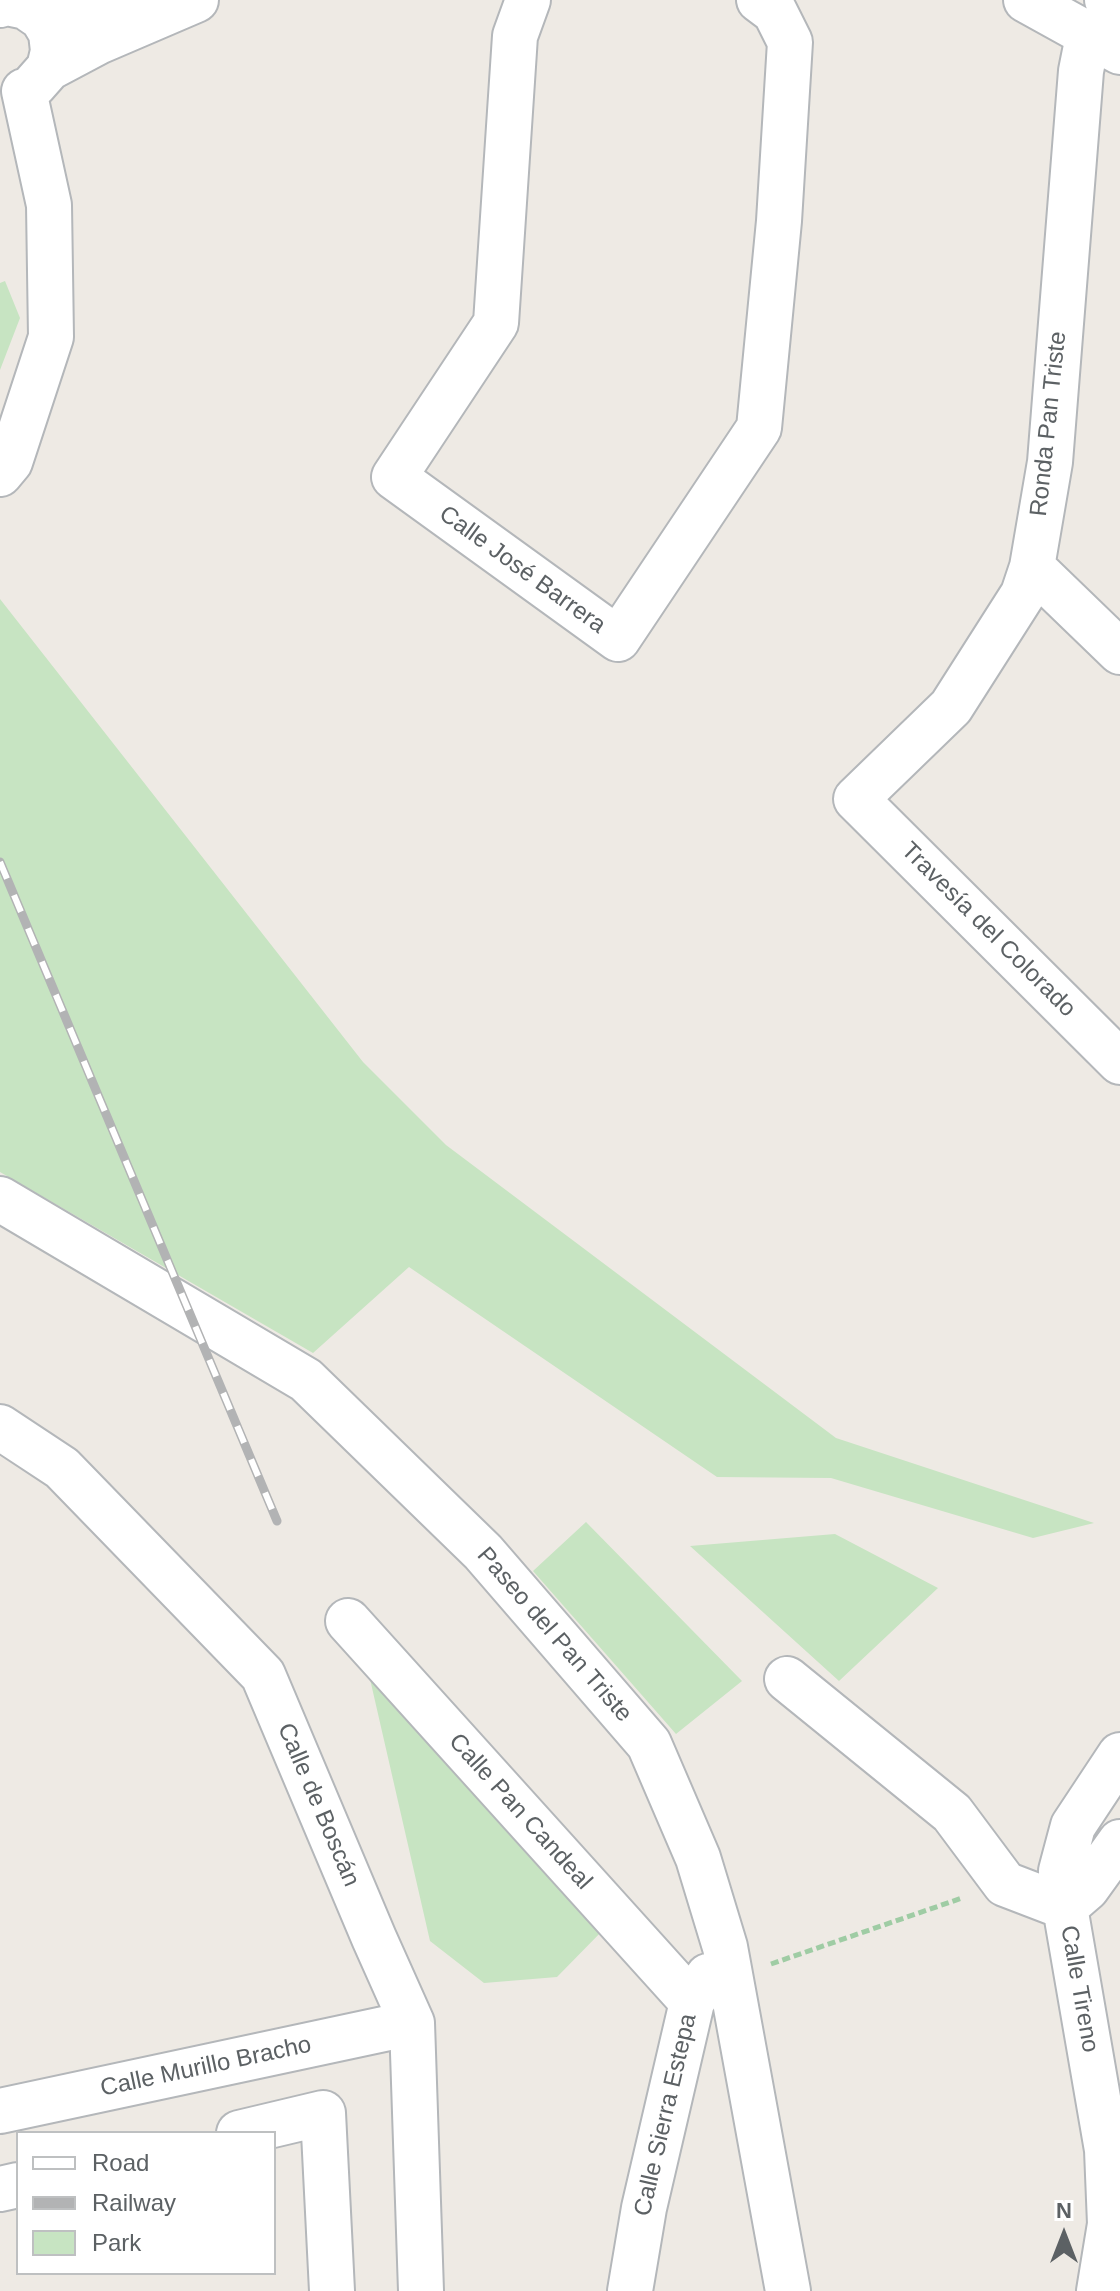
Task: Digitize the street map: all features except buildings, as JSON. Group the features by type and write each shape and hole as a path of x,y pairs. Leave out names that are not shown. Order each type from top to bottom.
{"street":[{"path":"14,6 94,13 124,0"},
{"path":"24,84 98,42 196,0"},
{"name":"Calle José Barrera","path":"528,0 515,36 496,323 394,477 618,639 759,428 779,221 790,42 775,12 759,0"},
{"path":"1026,0 1105,30 1120,7"},
{"path":"14,6 51,33 53,51 24,84"},
{"name":"Ronda Pan Triste","path":"856,799 951,707 1023,594 1032,567 1050,462 1081,71 1105,30"},
{"path":"0,474 10,462 51,337 49,205 24,84"},
{"path":"1032,567 1120,652"},
{"name":"Travesía del Colorado","path":"856,799 1120,1062"},
{"name":"Paseo del Pan Triste","path":"0,1199 306,1380 483,1552 649,1744 698,1858 728,1962 788,2291"},
{"name":"Calle de Boscán","path":"0,1427 62,1468 263,1675 412,2023 421,2291"},
{"name":"Calle Pan Candeal","path":"348,1621 692,2002"},
{"path":"787,1679 952,1813 1005,1884"},
{"path":"1065,1907 1061,1871 1073,1826 1120,1755"},
{"path":"1065,1907 1087,1888 1117,1853"},
{"name":"Calle Tireno","path":"1005,1884 1065,1907 1107,2150 1110,2224 1099,2291"},
{"name":"Calle Sierra Estepa","path":"630,2291 644,2208 692,2002 728,1962"},
{"name":"Calle Murillo Bracho","path":"0,2111 412,2023"},
{"path":"278,2052 295,2120"},
{"path":"248,2131 323,2113 332,2291"}],"path":[{"path":"728,1962 1005,1884"}],"green space":[{"path":"5,281 20,318 0,370 0,283"},
{"path":"0,599 363,1062 446,1145 836,1438 1094,1523 1033,1538 831,1478 717,1477 409,1267 313,1353 0,1172"},
{"path":"586,1522 742,1681 676,1734 533,1571"},
{"path":"835,1534 938,1588 839,1681 690,1546"},
{"path":"370,1679 607,1926 557,1977 484,1983 430,1941"}],"railway":[{"path":"0,862 277,1521"}]}
